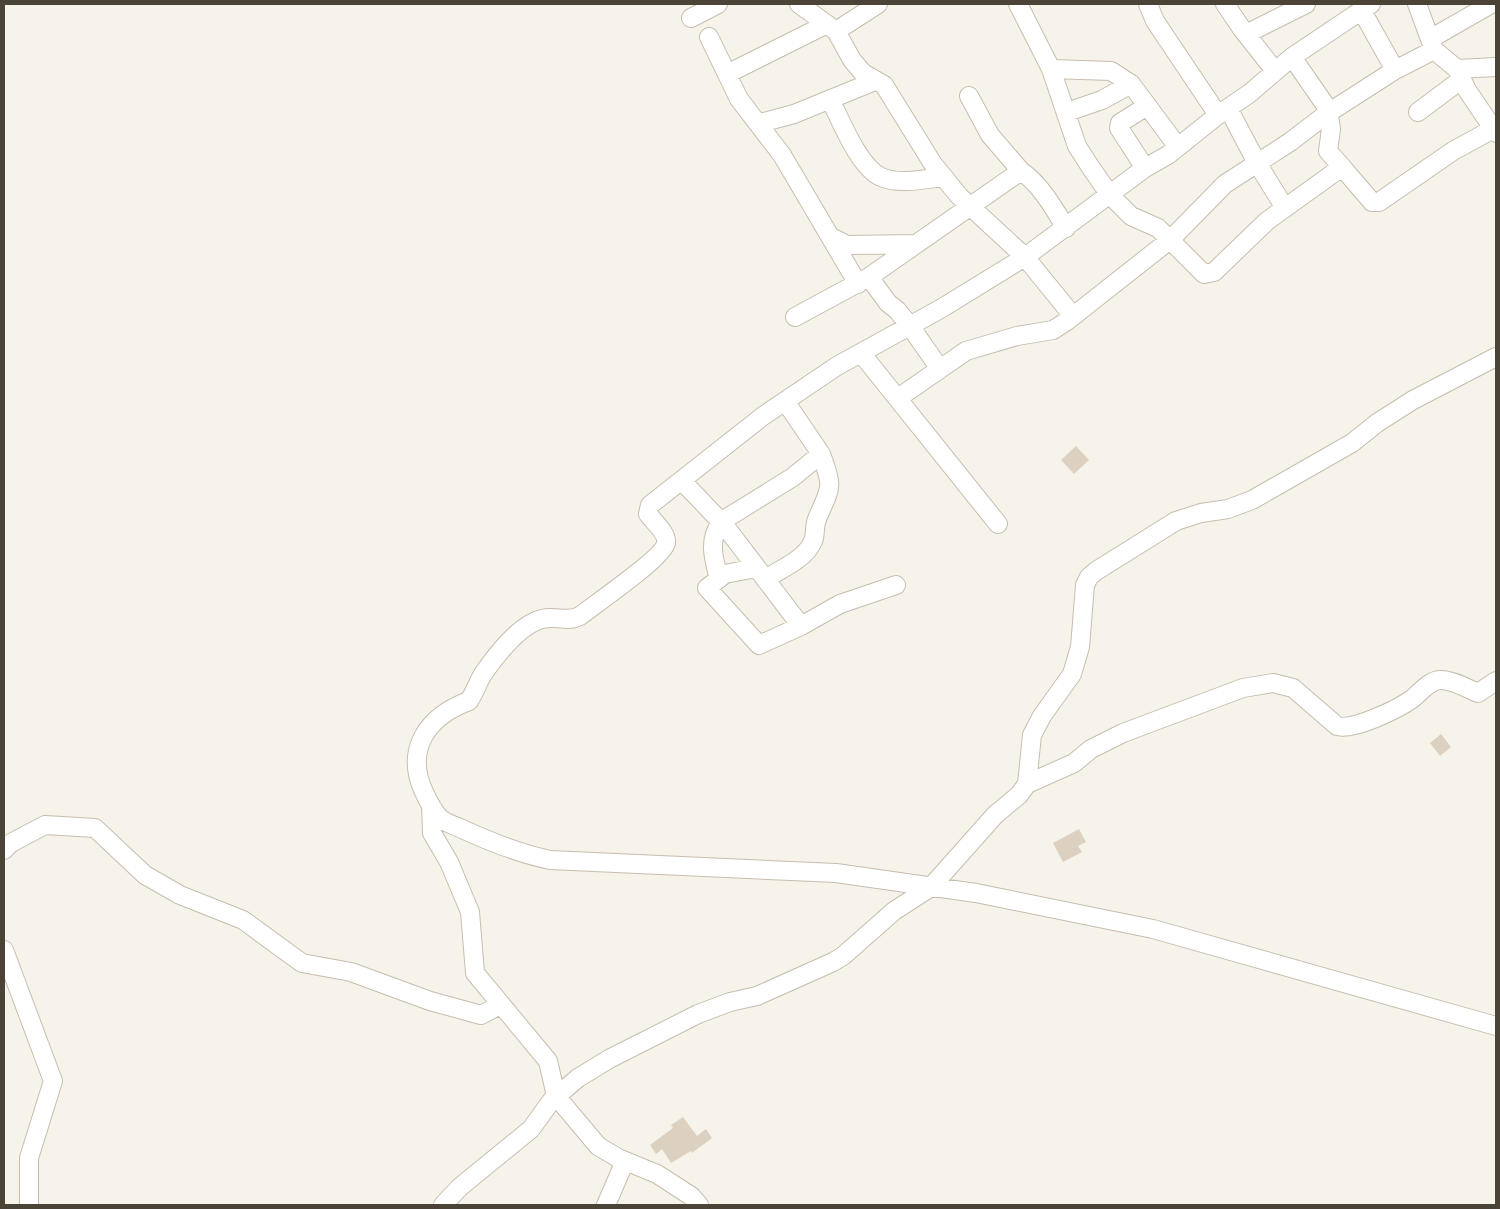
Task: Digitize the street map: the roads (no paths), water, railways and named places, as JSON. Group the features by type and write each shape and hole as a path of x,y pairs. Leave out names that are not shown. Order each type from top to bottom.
{"street":[{"path":"691,18 718,4"},
{"path":"799,4 831,28 863,73 884,85 912,131 944,177 969,205 1025,257 1073,316"},
{"path":"727,74 831,28 878,4"},
{"path":"1018,4 1051,68 1078,146 1110,195 1131,216 1158,228 1204,274 1214,272 1267,221 1342,167"},
{"path":"1148,4 1154,21 1223,111 1285,208"},
{"path":"1225,4 1275,71"},
{"path":"1246,34 1306,4"},
{"path":"1292,58 1328,109 1331,129 1328,151 1372,202 1379,202 1453,151 1495,131 1459,74 1432,44 1417,4"},
{"path":"898,398 966,351 1017,336 1053,330 1170,239 1207,200 1256,163 1290,142 1328,113 1396,70 1491,4"},
{"path":"1396,70 1367,7 1292,58 1250,93 1223,111 1178,147 1146,168 1025,257 861,353 784,401 722,446 682,481 650,505 648,514 665,536 667,542 665,547 642,570 580,616 572,620 556,618 532,622 508,644 482,675 469,701 455,706 429,726 419,744 418,776 430,805 441,819 518,853 550,860 836,873 976,894 1153,929 1496,1026"},
{"path":"709,37 739,99 760,123 782,155 832,237 863,281 897,310 940,369"},
{"path":"1418,112 1459,74 1492,64"},
{"path":"1051,68 1111,72 1131,84 1178,147"},
{"path":"760,123 794,114 875,81"},
{"path":"1067,112 1102,100 1131,84"},
{"path":"969,96 990,135 1020,171 1031,178 1051,203 1066,228"},
{"path":"830,99 856,149 870,169 882,178 904,180 944,177"},
{"path":"1146,106 1120,123 1119,128 1146,168"},
{"path":"796,317 863,281 1020,171"},
{"path":"832,237 848,245 915,244"},
{"path":"861,353 875,373 898,398 998,524"},
{"path":"1027,784 1032,735 1042,716 1072,674 1080,647 1085,585 1089,577 1176,521 1201,513 1228,509 1252,500 1344,448 1377,422 1413,400 1496,357"},
{"path":"784,401 821,454 831,482 829,496 816,521 814,540 808,549 794,561 761,573 726,574 707,588 759,645 801,626 840,604 896,586"},
{"path":"719,579 711,547 716,528 722,521 793,477 821,454"},
{"path":"682,481 722,521 801,626"},
{"path":"443,1205 460,1187 531,1129 556,1096 578,1078 609,1059 698,1014 730,1002 757,996 843,956 894,911 931,887 995,815 1019,795 1027,784 1074,763 1091,749 1123,732 1243,688 1272,683 1293,688 1337,726 1344,728 1412,700 1434,682 1442,680 1478,693 1496,681"},
{"path":"430,805 432,833 450,862 470,912 475,973 548,1061 556,1096 598,1146 625,1161 657,1174 692,1196 699,1205"},
{"path":"4,850 11,843 45,825 95,828 145,875 180,895 243,920 302,963 351,972 430,1001 481,1015 500,1005"},
{"path":"4,950 53,1081 29,1158 29,1205"},
{"path":"606,1205 625,1161"}]}
